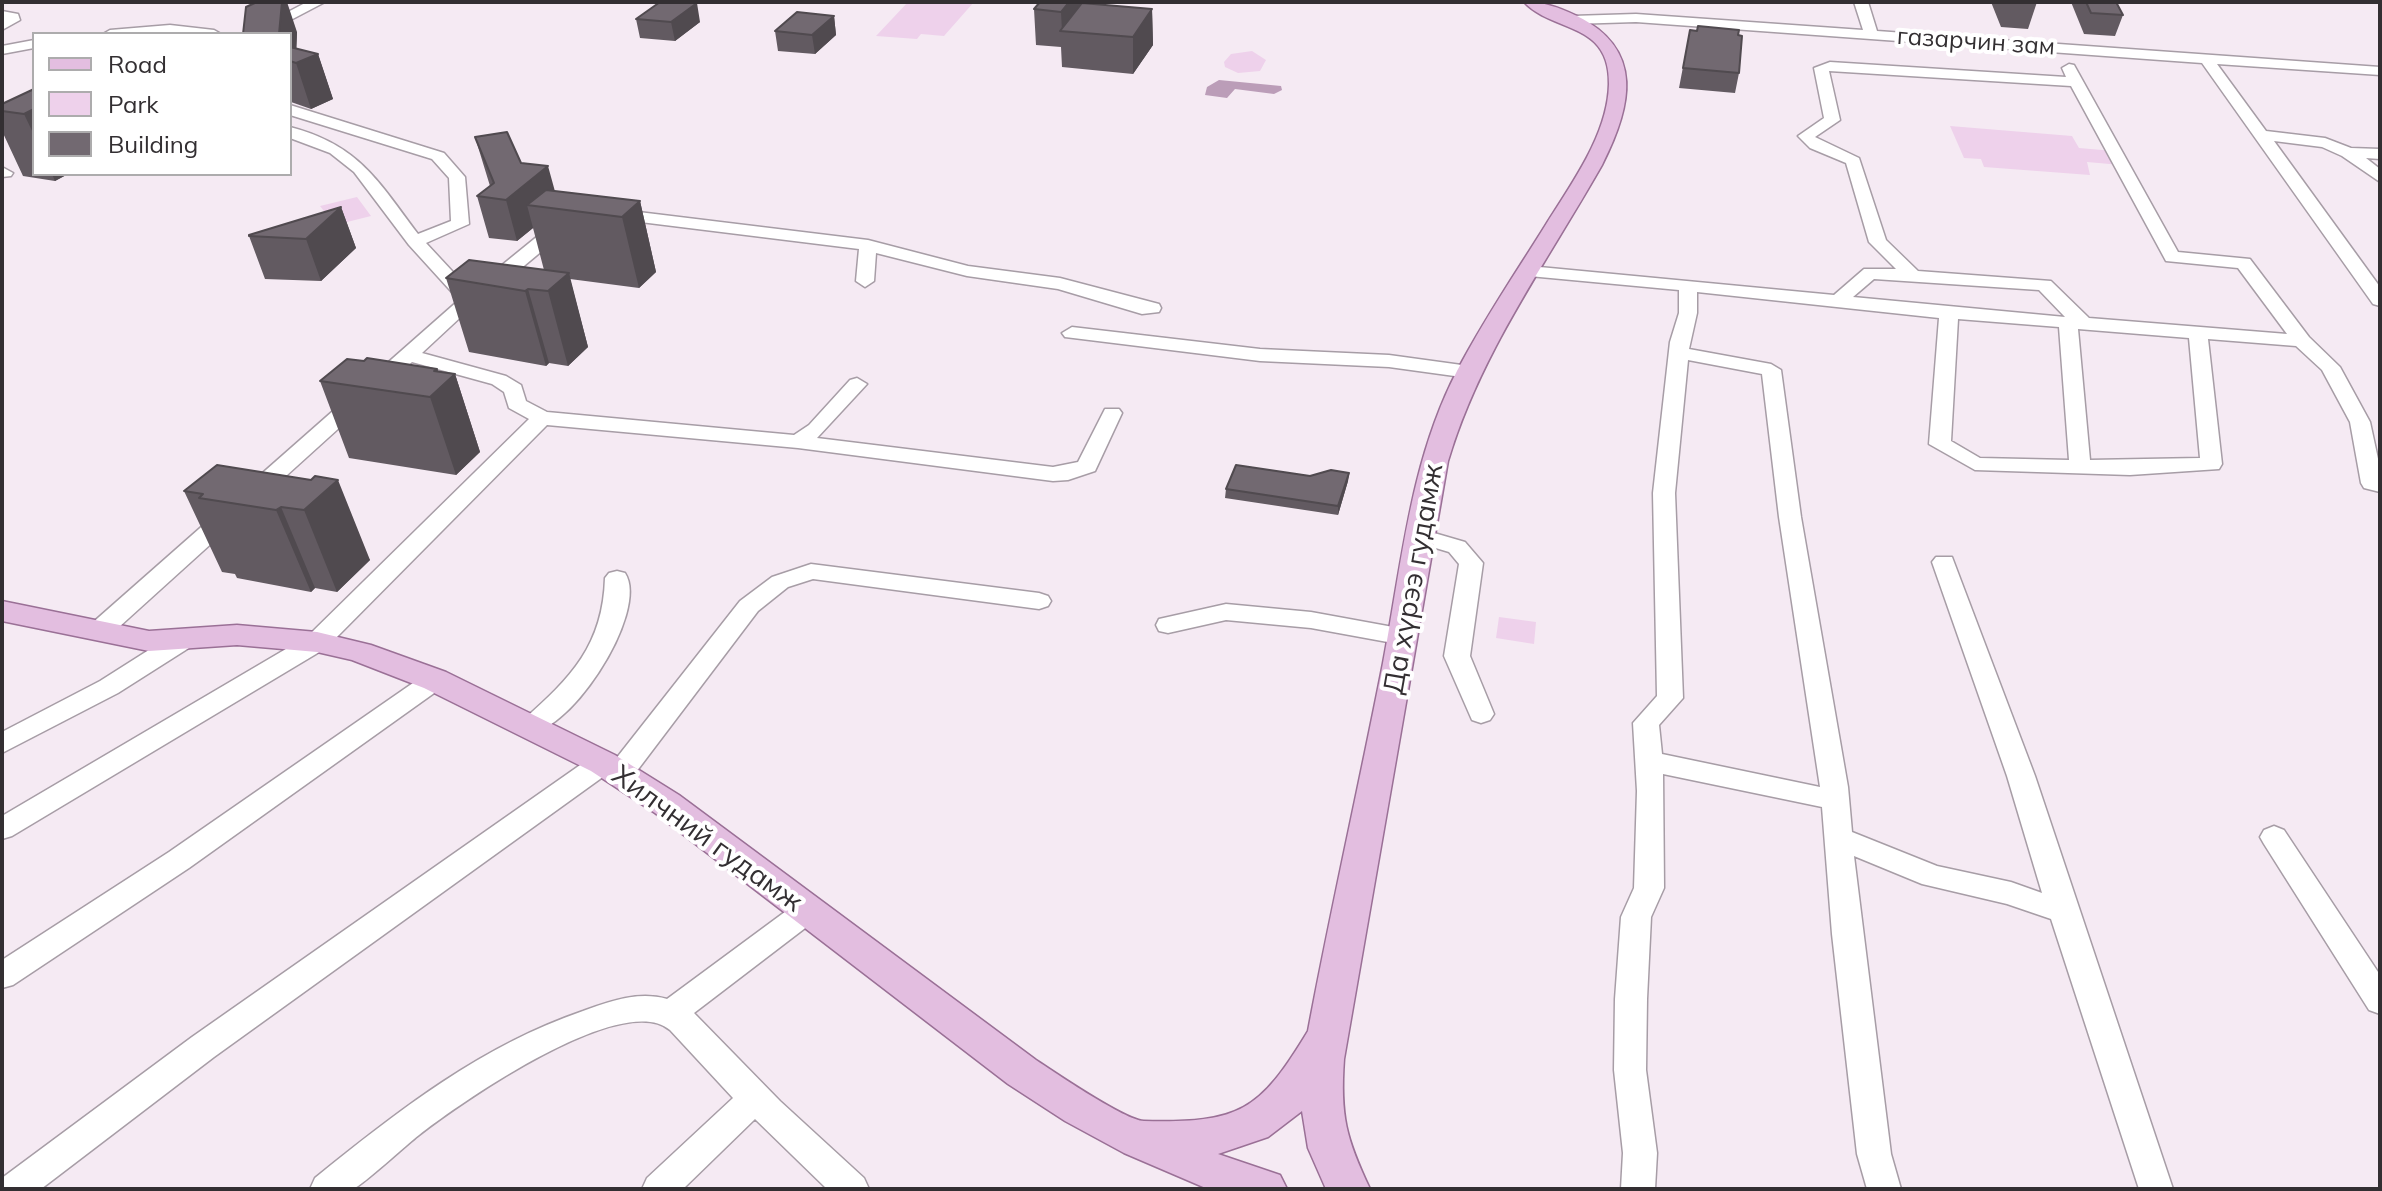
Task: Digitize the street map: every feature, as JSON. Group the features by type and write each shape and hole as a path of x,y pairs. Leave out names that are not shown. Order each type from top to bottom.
{"main road":[{"name":"Да хүрээ гудамж","path":"1348,1189 1327,1144 1323,1100 1331,1023 1404,637 1417,535 1441,440 1469,372 1597,156 1615,113 1617,61 1612,49 1572,20 1532,2"},
{"name":"Хилчний гудамж","path":"2,611 149,641 237,635 317,642 360,652 435,680 612,768 699,827 1042,1086 1123,1133 1246,1186"},
{"path":"1123,1133 1170,1140 1210,1139 1240,1132 1271,1114 1302,1080 1331,1023"},
{"path":"1271,1114 1289,1118 1310,1129 1327,1144"}],"street":[{"path":"257,32 318,2"},
{"path":"1861,2 1871,35"},
{"path":"2,15 13,17 2,26"},
{"name":"газарчин зам","path":"1572,20 1636,18 2380,71"},
{"path":"134,32 170,29 196,32"},
{"path":"2,50 32,44"},
{"path":"2059,48 2172,257 2244,263 2302,341 2330,367 2360,422 2372,483 2380,485"},
{"path":"2208,61 2380,300"},
{"path":"1913,276 1878,242 1853,161 1847,155 1811,143 1806,136 1832,120 1821,68 1830,66 2077,82"},
{"path":"292,111 438,156 457,177 460,224 415,241"},
{"path":"292,130 327,121"},
{"path":"292,131 336,150 352,161 415,241 470,300"},
{"path":"2261,135 2325,143 2348,153 2380,177"},
{"path":"2348,153 2380,154"},
{"path":"99,631 470,300 588,212 868,245 967,271 1069,286 1142,308 1152,308"},
{"path":"865,281 868,245"},
{"path":"1529,271 1949,313 2302,341"},
{"path":"1839,300 1870,273 2044,285 2076,323 2080,467"},
{"path":"1638,1189 1640,1153 1630,1070 1631,999 1636,917 1649,888 1646,723 1670,698 1664,493 1680,353 1688,313 1688,285"},
{"path":"1949,313 1940,444 1975,464 2130,468 2211,464 2198,334"},
{"path":"1072,333 1260,355 1389,361 1469,372"},
{"path":"1680,353 1771,370 1790,517 1835,800 1847,934 1872,1138 1884,1189"},
{"path":"408,355 499,380 514,389 516,404 542,418 798,442 1053,474 1068,473 1087,466 1112,413"},
{"path":"798,442 816,429 857,384"},
{"path":"2,829 317,642 436,527 542,418"},
{"path":"1417,535 1457,547 1471,563 1457,656 1481,714"},
{"path":"1944,562 2021,776 2156,1189"},
{"path":"14,1189 203,1047 612,768 749,606 780,582 811,571 1039,601"},
{"path":"532,726 571,691 599,656 614,621 617,578"},
{"path":"1168,625 1226,612 1311,620 1404,637"},
{"path":"2,744 109,687 183,640"},
{"path":"2,976 179,860 435,680"},
{"path":"1649,761 1835,800"},
{"path":"2274,837 2380,1001"},
{"path":"1840,839 1932,876 2011,893 2063,912"},
{"path":"327,1189 404,1126 498,1059 569,1027 628,1010 671,1013 807,911"},
{"path":"671,1013 852,1189"},
{"path":"659,1189 755,1098"}],"green space":[{"path":"908,2 974,2 944,36 921,34 917,39 876,36"},
{"path":"1252,51 1266,60 1260,71 1238,73 1225,67 1224,62 1231,54"},
{"path":"1950,126 2072,136 2079,148 2114,151 2121,165 2087,162 2090,175 1984,167 1981,159 1964,158"},
{"path":"357,197 371,216 335,225 320,206"},
{"path":"1499,617 1536,622 1534,644 1496,638"}],"shaded area":[{"path":"1219,80 1281,86 1282,90 1274,94 1235,89 1227,98 1205,95 1207,87"}],"building":[{"path":"257,2 282,2 279,32 243,32 246,7"},
{"path":"660,2 697,3 671,22 636,19"},
{"path":"1040,2 1069,2 1061,12 1034,9"},
{"path":"2086,2 2116,2 2123,15 2091,13"},
{"path":"1082,3 1152,9 1133,37 1060,31"},
{"path":"797,12 834,16 812,35 775,31"},
{"path":"1698,26 1739,30 1738,35 1742,36 1739,73 1683,68 1690,30 1697,31"},
{"path":"292,48 318,54 296,63 292,62"},
{"path":"32,90 32,110 24,114 2,111 2,104"},
{"path":"507,132 521,163 548,166 506,200 477,196 494,183 475,137"},
{"path":"546,190 640,201 622,217 527,205"},
{"path":"341,207 306,239 249,236 249,235"},
{"path":"469,260 569,273 548,291 525,291 446,278"},
{"path":"367,358 455,374 430,397 320,381 347,359 364,361"},
{"path":"217,465 311,480 315,476 338,480 304,510 281,507 276,510 199,498 203,494 184,491"},
{"path":"1236,465 1310,476 1331,470 1349,473 1338,506 1226,489"}]}
